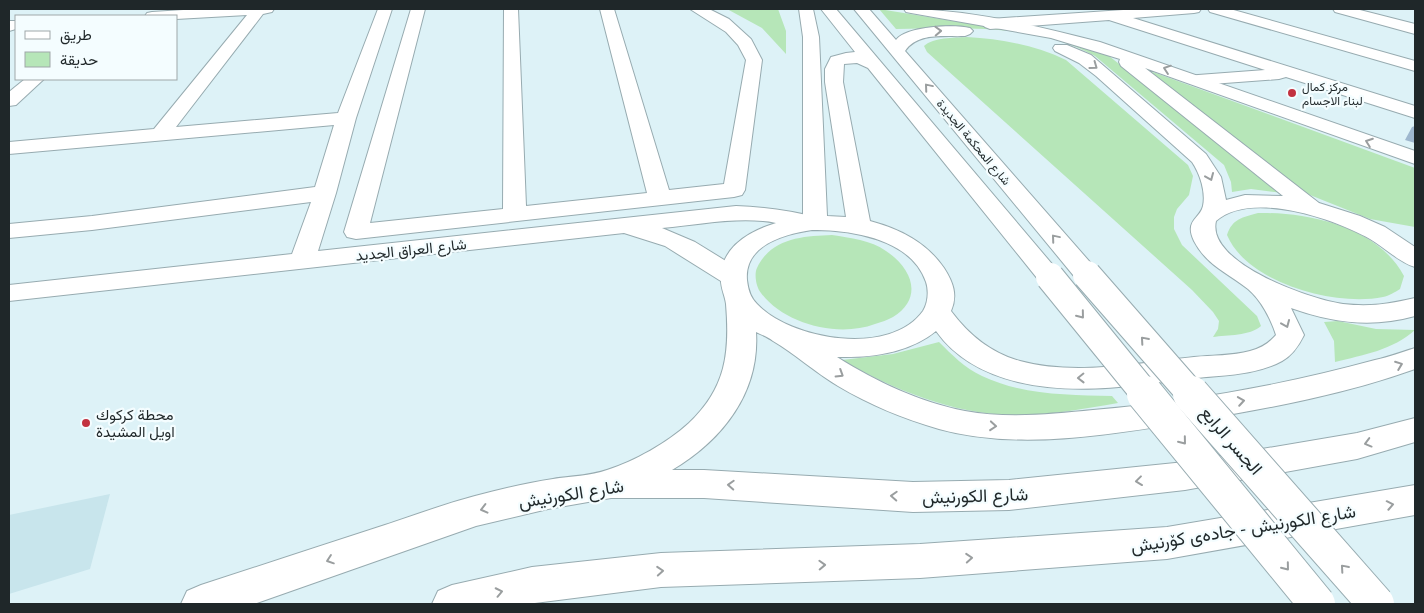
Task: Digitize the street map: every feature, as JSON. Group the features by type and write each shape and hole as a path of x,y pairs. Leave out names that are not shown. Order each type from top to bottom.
{"main road":[{"path":"160,135 259,9"},
{"path":"167,15 267,9"},
{"path":"302,261 325,193 346,118 385,9"},
{"path":"418,9 356,232 734,190 754,60 747,45 732,28 697,9"},
{"path":"511,9 515,215"},
{"path":"607,9 660,199"},
{"path":"806,9 812,37 814,223"},
{"name":"شارع المحكمة الجديدة","path":"828,9 1316,604"},
{"name":"شارع المحكمة الجديدة","path":"861,9 1087,275"},
{"path":"911,9 1052,34 1111,50 1415,158"},
{"path":"990,24 1194,9"},
{"path":"1151,28 1206,9"},
{"path":"1215,9 1415,66"},
{"path":"1348,10 1415,28"},
{"path":"1110,15 1415,112"},
{"path":"896,51 905,39 910,36 927,32 955,31 1020,37 1076,54 1113,80 1206,167 1215,190 1214,210"},
{"path":"1111,50 1312,208"},
{"path":"859,226 834,82 834,69 837,62 848,57 863,59 872,64"},
{"path":"1198,80 1293,73"},
{"path":"9,101 34,80"},
{"path":"9,148 346,118"},
{"path":"9,231 325,193"},
{"path":"1415,236 1367,227 1312,208 1254,201 1231,204 1214,210 1204,221 1203,234 1212,250 1231,267 1258,284 1301,302 1348,312 1390,314 1415,307"},
{"name":"شارع العراق الجديد","path":"9,293 736,213 765,214 814,223"},
{"path":"611,484 653,466 684,447 704,430 721,408 735,382 741,357 743,334 736,288 737,260 748,246 765,234 787,227 814,223 859,226 882,232 902,241 919,253 932,266 940,281 941,297 937,312 914,333 897,341 876,346 854,348 830,347 807,343 786,336"},
{"path":"615,227 641,230 684,246 736,288 757,319 786,336 836,372 882,396 920,411 966,423 1012,428 1081,425 1115,421 1302,390 1392,368 1415,358"},
{"path":"1367,227 1390,239 1415,259"},
{"name":"الجسر الرابع","path":"1087,275 1376,604"},
{"path":"937,312 961,343 1000,365 1048,377 1100,378 1248,362 1264,358 1283,348 1290,335 1287,324 1280,311 1258,284"},
{"name":"شارع الكورنيش","path":"201,604 475,511 548,494 611,484 704,484 913,497 1010,495 1186,476 1357,446 1415,430"},
{"name":"شارع الكورنيش - جادەی کۆرنیش","path":"452,604 482,595 532,585 661,570 920,561 1167,543 1415,500"}],"shaded area":[{"path":"110,494 90,569 9,594 9,515"}],"green space":[{"path":"727,9 778,9 786,31 786,54 762,28"},
{"path":"879,9 1052,37 1095,49 1109,56 1283,193 1251,189 1232,192 1231,182 1224,165 1095,56 1072,45 1048,38 998,30 972,28 896,29"},
{"path":"967,37 1018,44 1042,50 1066,60 1188,165 1193,176 1189,195 1177,209 1174,217 1174,229 1182,245 1257,316 1261,326 1251,332 1213,337 1218,329 1219,321 1192,290 927,52 924,46 938,39"},
{"path":"1153,72 1415,168 1415,227 1370,219 1295,189 1148,74"},
{"path":"1258,213 1278,213 1320,220 1360,234 1377,245 1392,259 1404,276 1400,289 1383,297 1363,299 1341,298 1294,288 1272,278 1253,266 1237,252 1227,235 1235,222"},
{"path":"832,235 874,244 895,258 908,274 911,283 909,301 903,309 893,317 875,324 860,328 829,329 797,320 771,304 761,293 757,284 756,271 763,258 771,250 789,241 810,236"},
{"path":"1338,321 1376,329 1415,330 1387,347 1335,362 1334,341 1324,322"},
{"path":"939,342 970,369 997,382 1046,393 1112,396 1118,403 1064,412 1011,415 989,414 945,405 902,390 842,360 893,354"}],"place":[{"name":"مركز كمال لبناء الاجسام","path":"1292,93"},
{"name":"محطة كركوك اويل المشيدة","path":"86,423"}]}
